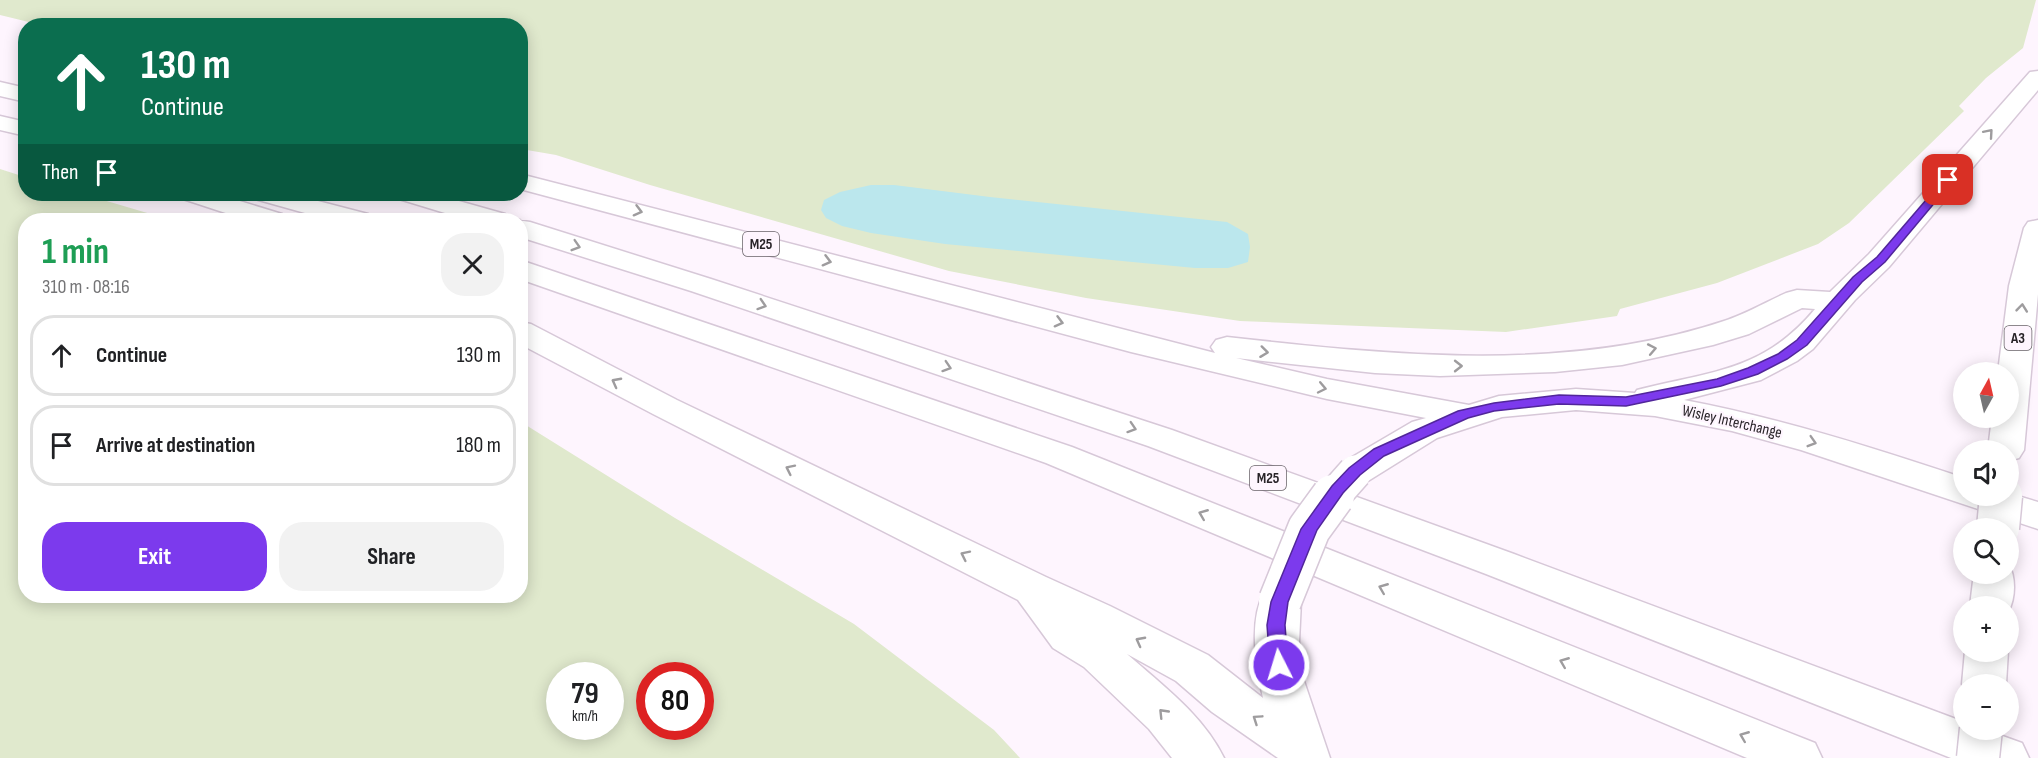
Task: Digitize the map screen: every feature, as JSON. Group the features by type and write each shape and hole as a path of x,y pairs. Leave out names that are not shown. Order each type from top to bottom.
{"highway":[{"path":"1626,401 1721,382 1753,371 1782,356 1802,342 1858,279 1881,260 2038,77"},
{"path":"0,89 18,93"},
{"path":"0,123 18,127"},
{"name":"M25","path":"528,183 1142,345 1327,389 1463,414"},
{"path":"214,201 250,213"},
{"path":"289,201 333,213"},
{"path":"431,201 472,213"},
{"name":"A3","path":"2007,440 2024,286 2038,228"},
{"name":"M25","path":"528,231 701,285 1160,438 1522,572 2005,758"},
{"path":"528,272 1059,455 1798,758"},
{"name":"M25","path":"1142,345 1219,346 1375,363 1440,366 1555,362 1622,355 1702,338 1738,327 1797,299 1838,301"},
{"path":"528,335 664,407 1031,588 1095,617 1192,668 1228,699 1306,755"},
{"name":"Wisley Interchange","path":"1306,755 1281,683 1276,625 1280,602 1310,529 1337,490 1379,452 1463,414 1530,402 1559,400 1626,401 1688,410 1762,426 1953,487"},
{"path":"2008,506 2038,516"},
{"path":"1031,588 1068,636 1099,655 1165,715 1200,758"},
{"path":"1978,758 1980,740"}],"green space":[{"path":"0,0 2036,0 2023,48 1986,78 1959,106 1964,111 1849,223 1818,244 1717,283 1620,309 1617,316 1506,332 1240,321 1086,298 949,271 650,185 556,155 528,150 528,18 18,19 0,15"},
{"path":"0,169 18,175 18,201 107,201 147,213 18,213 18,603 528,603 528,426 675,518 854,624 994,730 1020,758 0,758"}],"water":[{"path":"871,185 894,185 1227,222 1248,234 1250,247 1248,262 1228,268 1195,268 945,244 871,233 842,226 826,218 821,210 824,200 840,192"}],"route":[{"path":"1279,665 1276,625 1280,602 1310,529 1337,490 1379,452 1463,414 1494,407 1559,400 1626,401 1721,382 1753,371 1782,356 1802,342 1858,279 1881,260 1948,180"}]}
